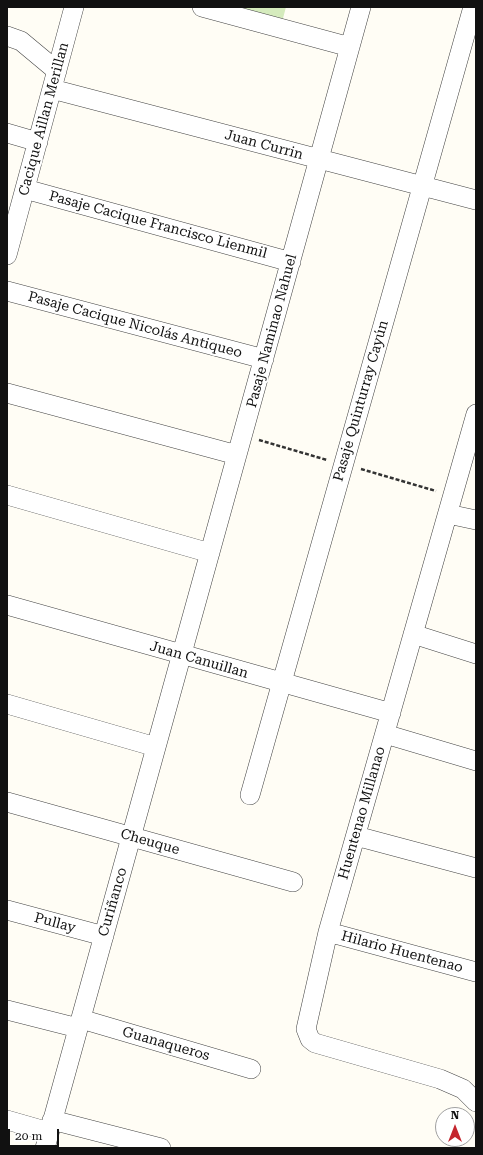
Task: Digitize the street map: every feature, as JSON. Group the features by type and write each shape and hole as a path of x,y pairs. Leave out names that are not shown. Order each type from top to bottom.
{"street":[{"name":"Cacique Aillan Merillan","path":"7,255 10,229 25,189 74,7"},
{"path":"202,7 350,47"},
{"name":"Pasaje Naminao Nahuel","path":"182,655 361,7"},
{"name":"Pasaje Quinturray Cayún","path":"250,795 473,7"},
{"path":"7,36 20,42 57,71"},
{"name":"Juan Currin","path":"52,89 476,200"},
{"path":"7,133 38,142"},
{"name":"Pasaje Cacique Francisco Lienmil","path":"25,189 291,262"},
{"name":"Pasaje Cacique Nicolás Antiqueo","path":"7,291 264,359"},
{"path":"7,393 237,455"},
{"name":"Huentenao Millanao","path":"476,414 328,932 306,1029 310,1039 320,1045 440,1079 463,1089 476,1102"},
{"path":"7,495 210,553"},
{"path":"448,514 476,520"},
{"name":"Juan Canuillan","path":"7,605 391,713"},
{"path":"413,634 476,654"},
{"name":"Curiñanco","path":"49,1133 182,655"},
{"path":"7,704 156,747"},
{"path":"385,734 476,761"},
{"name":"Cheuque","path":"7,802 293,882"},
{"path":"356,836 476,868"},
{"name":"Pullay","path":"7,910 104,936"},
{"name":"Hilario Huentenao","path":"328,932 476,972"},
{"name":"Guanaqueros","path":"7,1010 79,1024 251,1069"},
{"path":"7,1120 49,1133 161,1148"}],"green space":[{"path":"226,7 286,7 282,22"}]}
